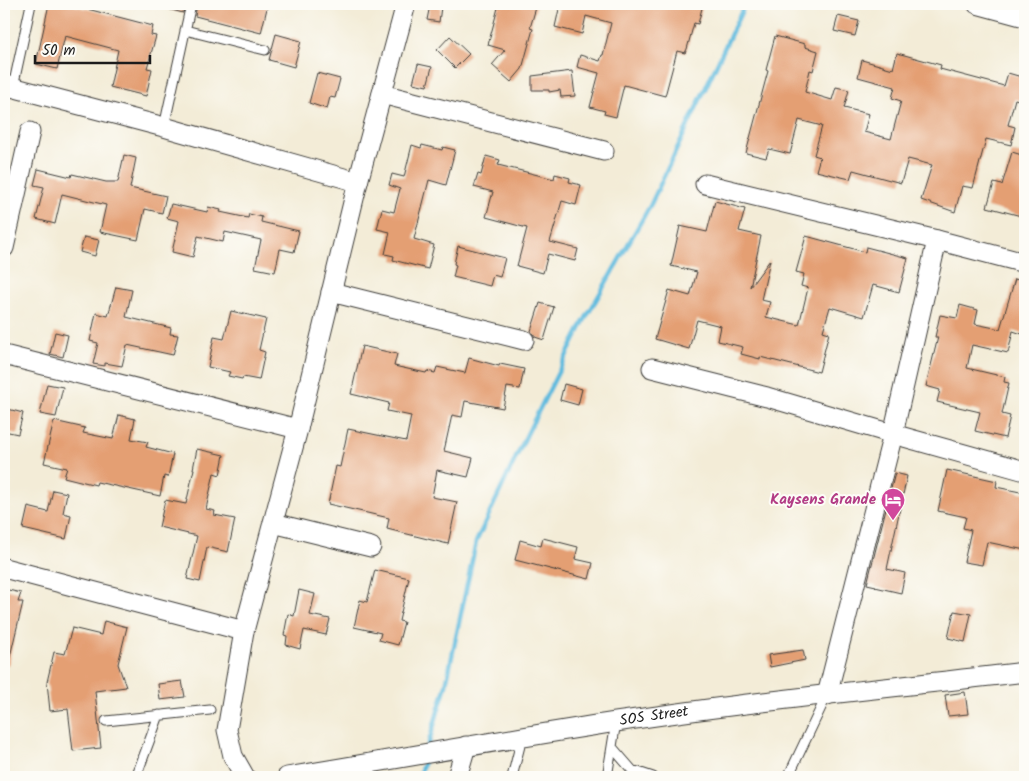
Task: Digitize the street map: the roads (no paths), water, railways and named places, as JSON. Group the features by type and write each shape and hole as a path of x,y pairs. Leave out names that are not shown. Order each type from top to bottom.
{"street":[{"path":"246,777 233,756 227,730 244,631 298,429 358,182 406,4"},
{"path":"977,4 1025,17"},
{"path":"8,86 164,127 358,182"},
{"path":"382,94 604,151"},
{"path":"4,248 30,132"},
{"path":"705,184 937,240 1025,264"},
{"path":"827,695 893,434 937,240"},
{"path":"331,292 524,340"},
{"path":"4,355 298,429"},
{"path":"652,368 767,396 1025,471"},
{"path":"273,523 372,547"},
{"path":"4,568 244,631"},
{"name":"SOS Street","path":"287,777 616,722 1025,672"},
{"path":"457,777 466,746"}],"lane":[{"path":"8,86 31,4"},
{"path":"164,127 191,4"},
{"path":"184,30 265,50"},
{"path":"788,777 827,695"},
{"path":"106,721 210,710"},
{"path":"136,777 159,715"},
{"path":"607,777 616,722"},
{"path":"512,777 522,738"},
{"path":"612,748 632,770 653,777"}],"waterway":[{"path":"427,748 446,685 476,542 527,434 583,323 651,204 745,4"},
{"path":"419,777 425,758"}],"place":[{"name":"Kaysens Grande","path":"893,521"}]}
